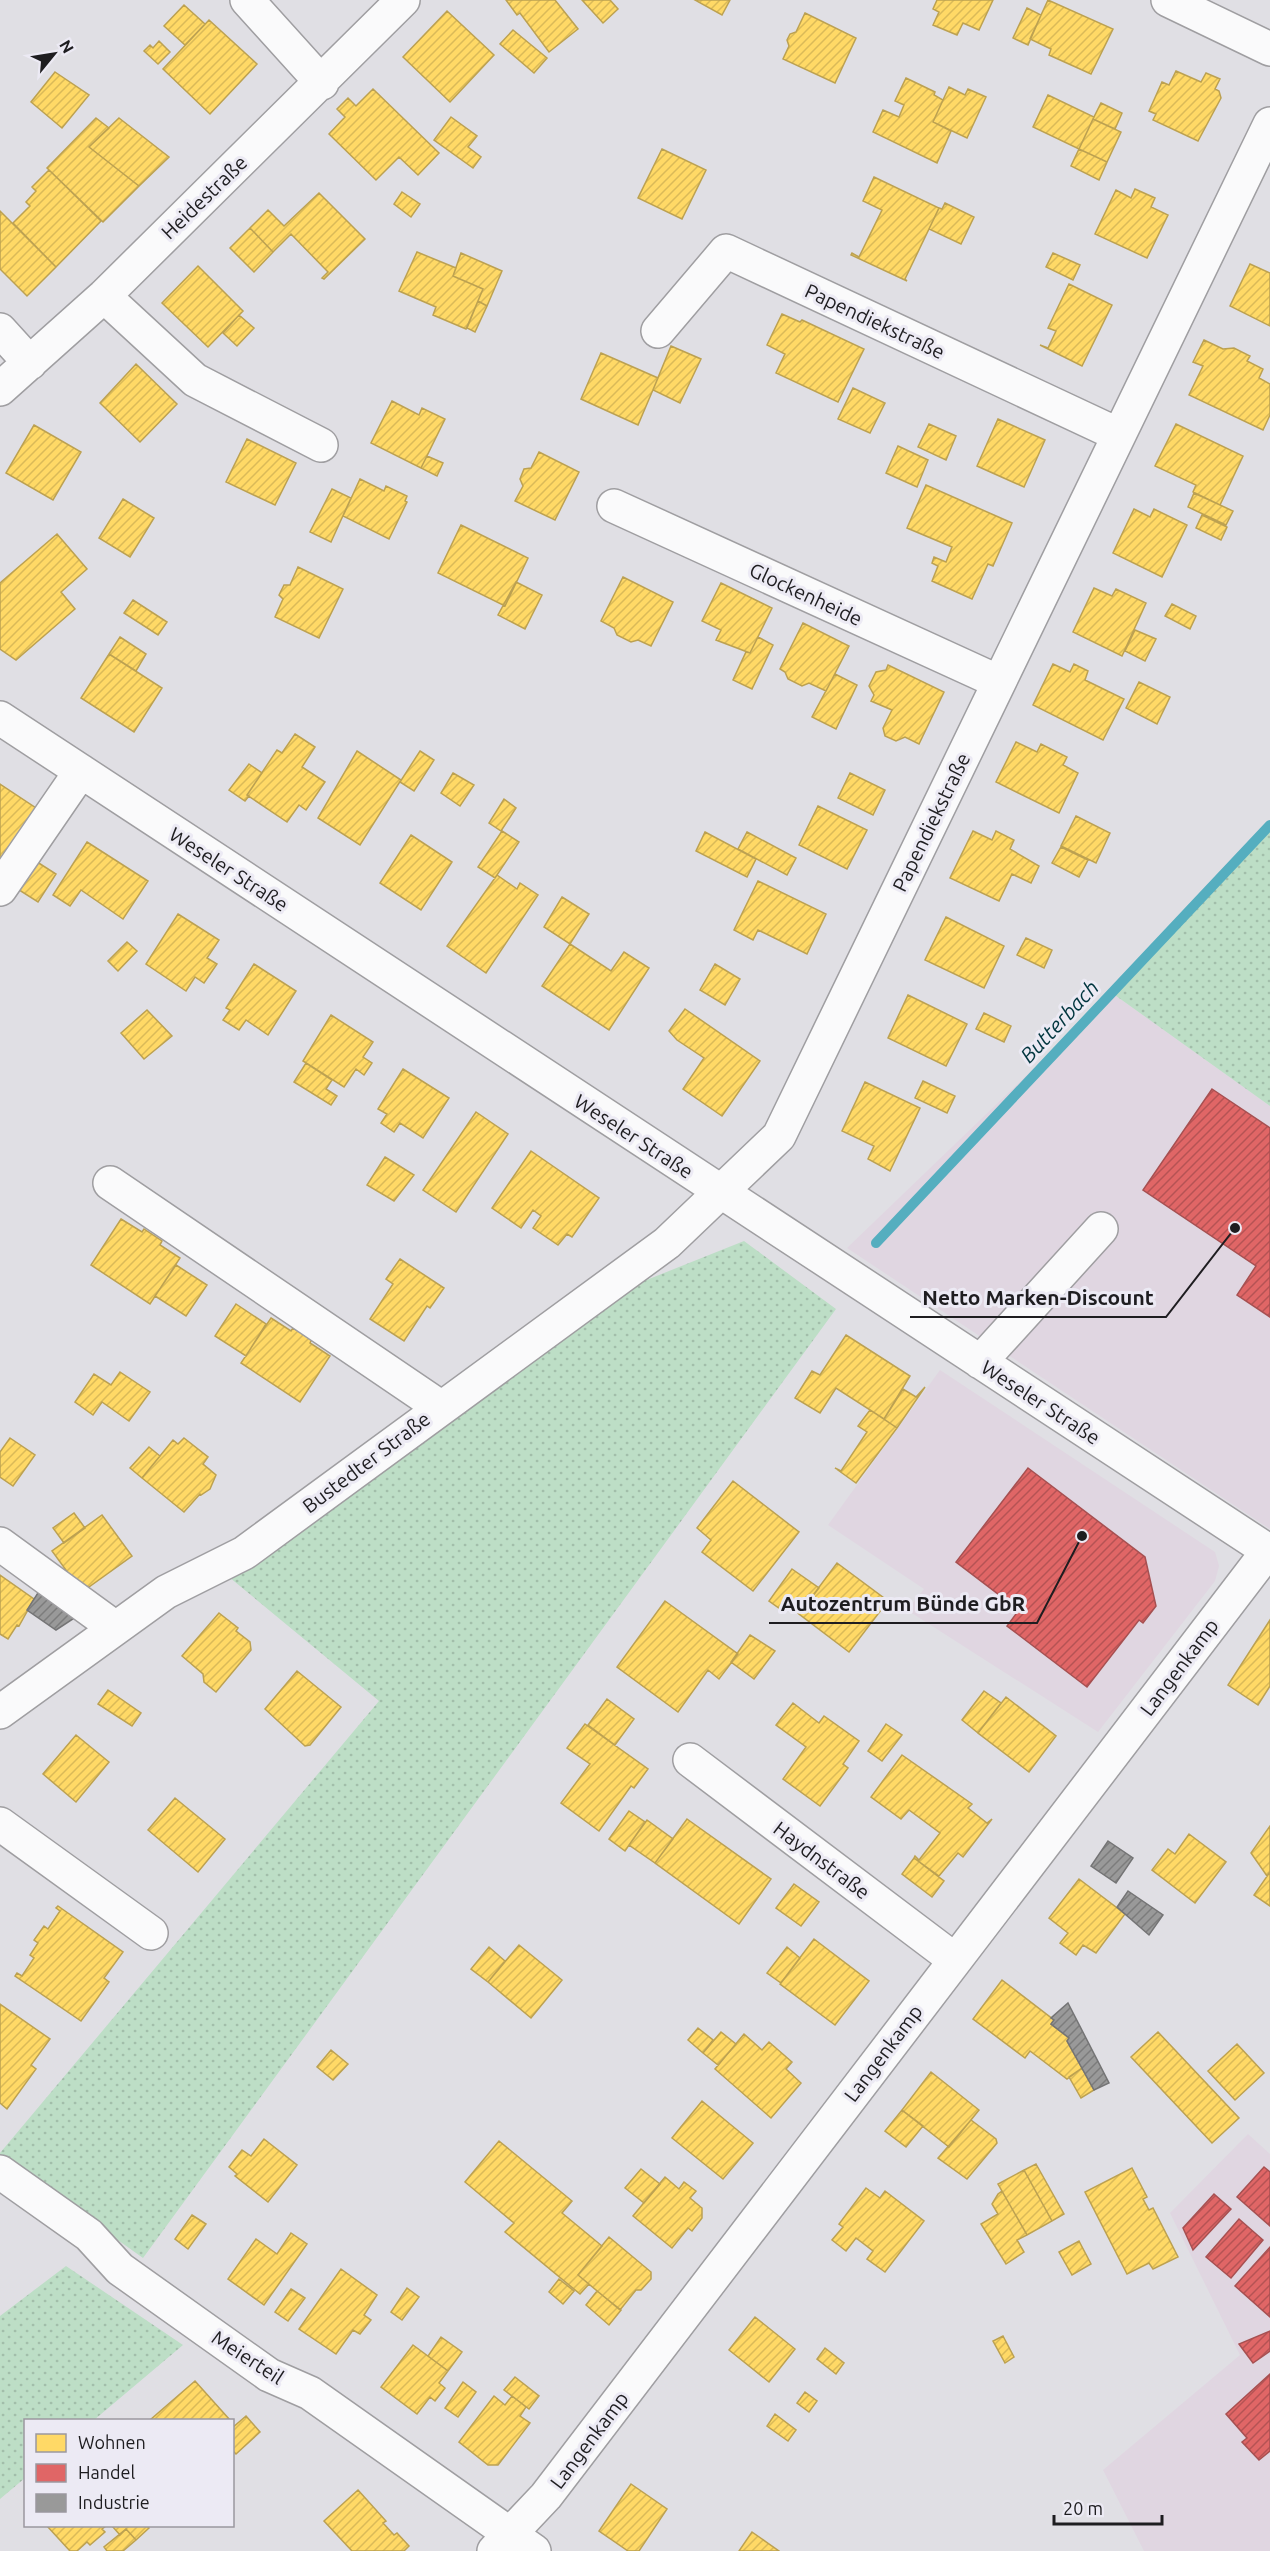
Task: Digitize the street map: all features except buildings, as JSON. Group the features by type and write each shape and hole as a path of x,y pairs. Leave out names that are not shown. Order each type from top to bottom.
{"street":[{"path":"247,0 322,82"},
{"name":"Heidestraße","path":"0,389 104,296 403,0"},
{"path":"1168,0 1270,49"},
{"name":"Papendiekstraße","path":"720,1193 779,1136 1270,124"},
{"name":"Papendiekstraße","path":"658,331 726,251 1119,435"},
{"path":"104,296 195,381 321,445"},
{"path":"0,330 30,363"},
{"name":"Glockenheide","path":"614,506 999,682"},
{"name":"Weseler Straße","path":"0,718 1269,1552"},
{"path":"0,889 81,771"},
{"path":"110,1183 440,1407"},
{"name":"Bustedter Straße","path":"0,1713 114,1627 166,1592 244,1553 440,1407 668,1243 720,1193"},
{"path":"980,1362 1101,1229"},
{"path":"0,1544 114,1627"},
{"name":"Langenkamp","path":"513,2546 546,2496 1269,1552"},
{"name":"Haydnstraße","path":"690,1760 955,1960"},
{"path":"0,1824 151,1933"},
{"name":"Meierteil","path":"0,2172 89,2235 120,2269 269,2374 310,2393 513,2546"}],"shaded area":[{"path":"1112,993 1270,1106 1270,1529 847,1248"},
{"path":"940,1370 1215,1552 1219,1566 1215,1581 1098,1732 907,1610 924,1589 828,1525"},
{"path":"1248,2134 1270,2154 1270,2551 1144,2551 1103,2470 1240,2355 1170,2213"}],"green space":[{"path":"1270,829 1270,1106 1112,993"},
{"path":"744,1241 836,1309 143,2258 0,2156 0,2153 379,1701 229,1577 644,1281"},
{"path":"66,2266 183,2345 95,2419 24,2419 24,2479 0,2499 0,2316"}],"waterway":[{"name":"Butterbach","path":"876,1243 1270,825"}],"place":[{"name":"Netto Marken-Discount","path":"1235,1228"},
{"name":"Autozentrum Bünde GbR","path":"1082,1536"}]}
